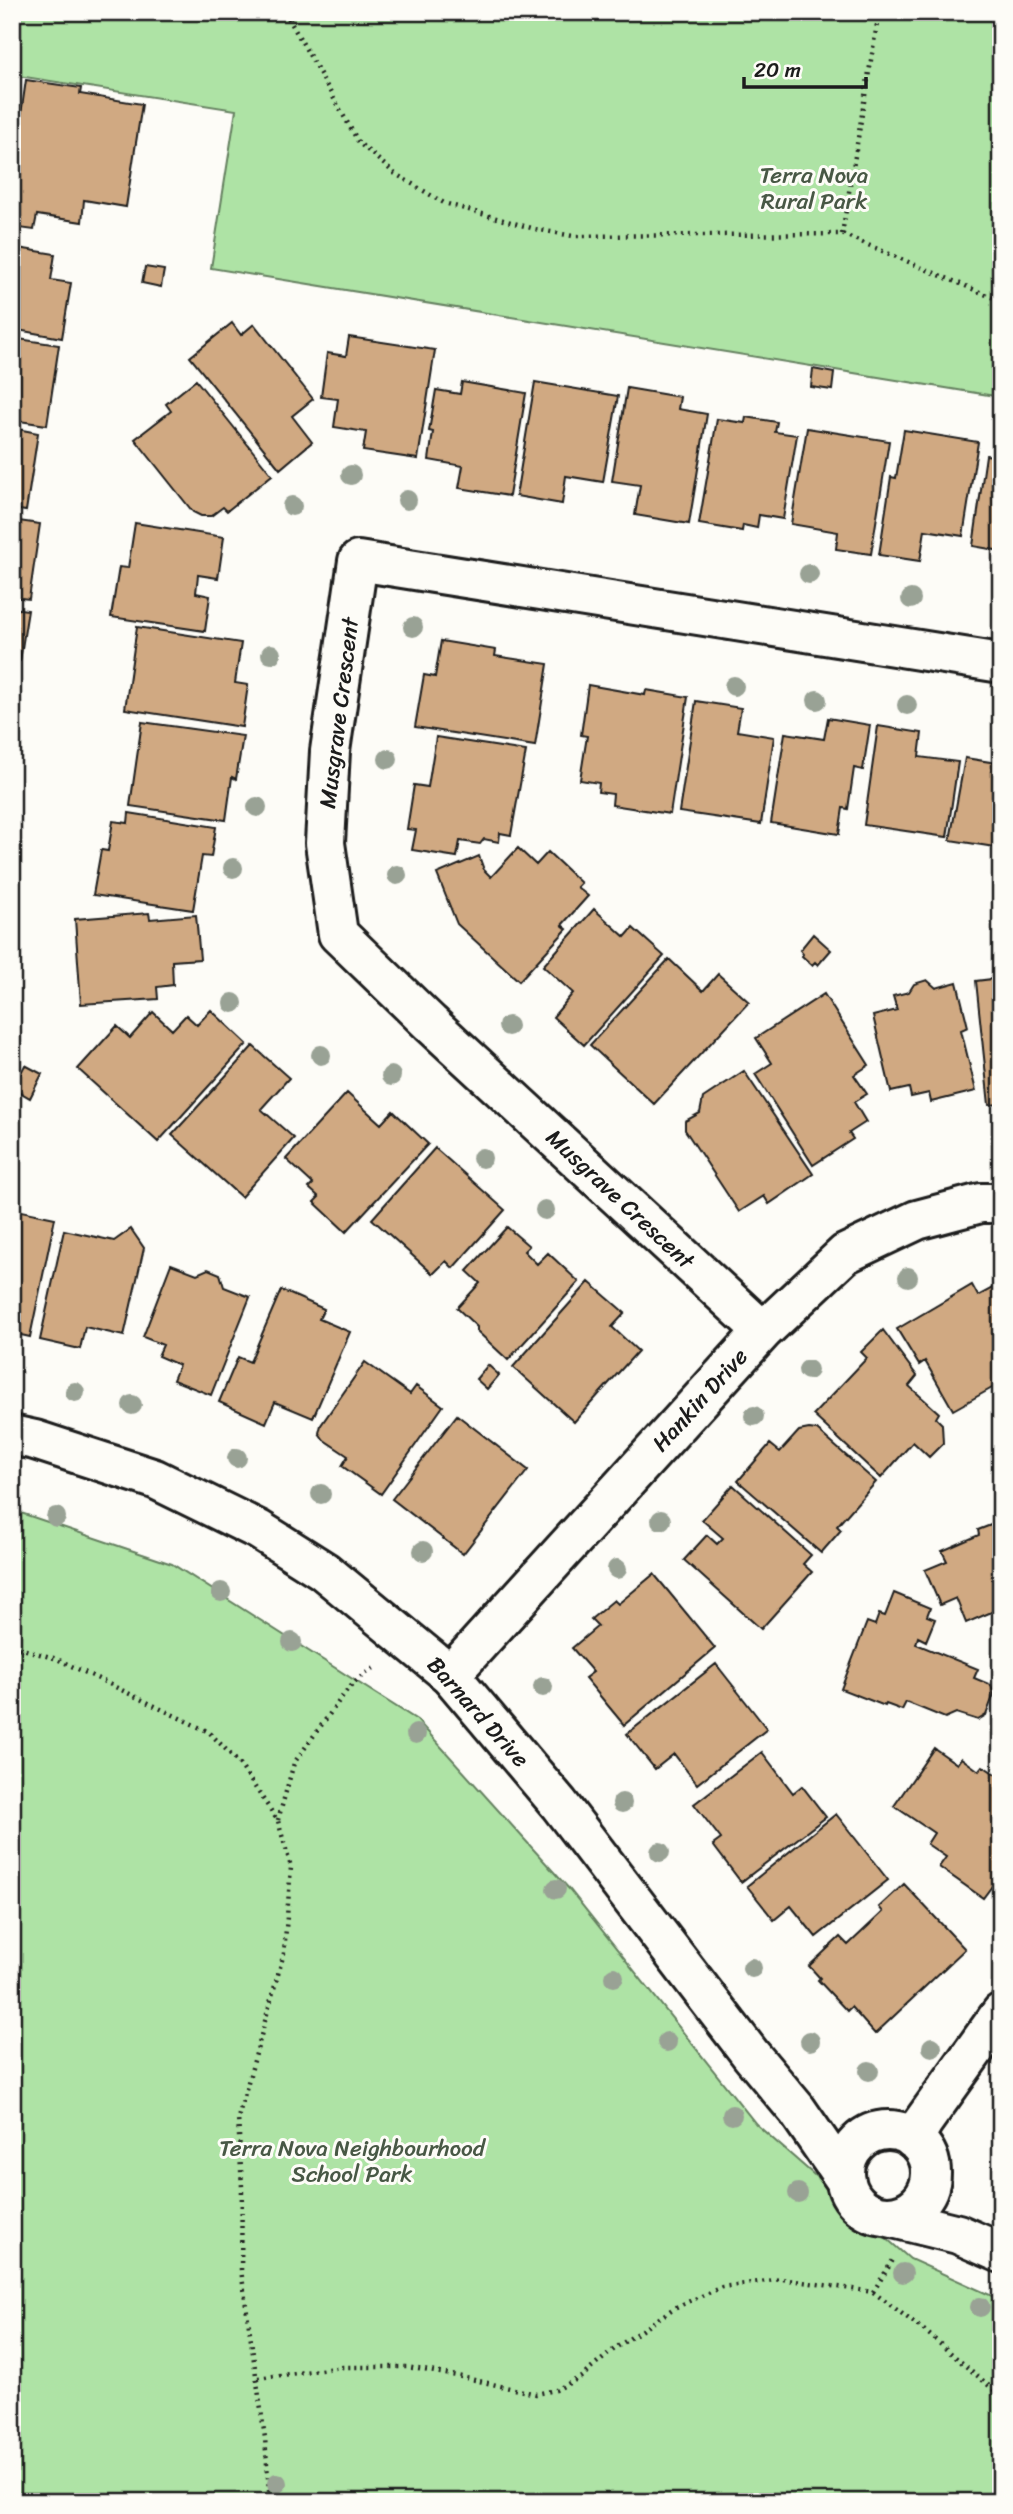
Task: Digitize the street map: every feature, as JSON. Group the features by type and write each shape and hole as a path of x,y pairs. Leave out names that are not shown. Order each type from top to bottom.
{"street":[{"name":"Musgrave Crescent","path":"763,1331 430,1023 338,934 325,843 330,751 358,561 1001,663"},
{"name":"Hankin Drive","path":"450,1675 763,1331 845,1254 917,1220 981,1203 1001,1203"},
{"name":"Barnard Drive","path":"12,1435 68,1450 155,1479 259,1530 324,1571 450,1675 559,1804 796,2110 846,2181"},
{"path":"1001,2013 923,2122 897,2135 868,2134 849,2154 845,2167 850,2194 859,2205 871,2213 958,2234 1001,2253"},
{"path":"796,2110 841,2124 897,2135 921,2146 958,2234"},
{"path":"885,2216 899,2214 922,2199 930,2172"}],"path":[{"path":"285,12 359,143 394,173 444,203 536,229 573,236 842,234 1001,301"},
{"path":"290,18 303,12"},
{"path":"842,234 879,12"},
{"path":"12,1646 57,1659 209,1732 238,1762 278,1821 291,1867 284,1954 254,2052 238,2118 242,2187 241,2270 258,2378 270,2491 267,2502"},
{"path":"278,1821 294,1763 347,1690 364,1674 384,1662"},
{"path":"873,2292 897,2254"},
{"path":"258,2378 343,2367 407,2367 536,2394 556,2390 582,2376 617,2347 674,2308 722,2287 782,2279 873,2292 925,2331 1001,2396"}],"green space":[{"name":"Terra Nova Rural Park","path":"12,12 1001,12 1001,397 211,268 236,110 12,75"},
{"name":"Terra Nova Neighbourhood School Park","path":"12,1510 172,1564 417,1720 570,1890 756,2124 910,2259 1001,2300 1001,2502 12,2502"}],"building":[{"path":"26,80 81,88 80,94 142,104 126,207 84,200 82,222 37,215 34,230 12,227 12,148 16,149"},
{"path":"12,247 55,254 51,280 71,283 62,338 12,329"},
{"path":"145,267 164,270 161,287 142,283"},
{"path":"232,323 241,335 254,324 313,399 292,416 312,442 280,469 190,357"},
{"path":"349,337 435,350 418,459 363,451 366,432 334,427 338,399 321,397 327,353 346,356"},
{"path":"12,338 59,345 47,425 12,420"},
{"path":"813,369 834,373 832,390 811,387"},
{"path":"196,380 272,475 227,511 223,507 211,516 201,516 193,512 135,439 171,411 166,404"},
{"path":"462,382 526,393 509,496 459,488 463,466 429,460 433,432 429,431 436,390 460,394"},
{"path":"535,382 618,396 603,482 566,476 562,504 516,496"},
{"path":"627,388 680,397 678,409 707,414 689,524 635,515 640,485 612,481"},
{"path":"746,417 777,422 775,432 797,435 783,519 759,515 757,528 743,525 742,531 699,524 717,419 745,423"},
{"path":"12,428 38,433 26,511 12,509"},
{"path":"807,428 889,441 871,554 836,549 838,532 791,524"},
{"path":"904,430 978,442 963,536 925,530 920,561 879,555 891,477 896,478"},
{"path":"986,455 1001,457 1001,551 973,546"},
{"path":"12,520 40,524 29,599 12,597"},
{"path":"135,523 224,537 218,578 198,575 196,593 210,596 205,631 111,617 119,567 128,568"},
{"path":"12,608 28,610 20,661 12,660"},
{"path":"137,627 241,643 235,683 248,685 242,727 125,709"},
{"path":"441,641 496,650 495,656 548,664 535,746 415,727 424,675 435,677"},
{"path":"588,685 645,695 646,690 688,697 670,814 612,805 613,794 598,792 599,783 580,780 587,736 581,735"},
{"path":"696,701 741,708 737,731 774,737 761,824 679,812"},
{"path":"828,718 870,725 863,770 854,768 848,809 843,808 839,834 771,823 785,733 824,739"},
{"path":"142,722 243,736 236,779 232,777 226,820 130,806"},
{"path":"878,726 922,733 919,757 958,762 947,837 864,825"},
{"path":"436,737 526,751 511,835 500,833 499,842 484,839 480,844 460,841 457,857 412,850 416,830 407,829 414,785 428,787"},
{"path":"999,747 1001,848 950,840 965,758 997,763"},
{"path":"129,813 216,827 211,857 202,856 193,910 93,895 101,850 108,851 113,821 128,823"},
{"path":"518,848 536,865 548,852 581,883 577,887 588,896 562,925 567,929 519,981 457,924 437,874 479,856 484,870 491,877"},
{"path":"594,909 625,937 633,928 664,956 584,1045 553,1017 573,993 543,966"},
{"path":"149,913 150,919 196,915 200,959 172,961 173,985 157,987 158,999 81,1004 75,919"},
{"path":"813,934 831,950 818,965 815,962 812,965 802,956 800,950"},
{"path":"669,959 703,991 718,974 749,1002 654,1104 590,1045"},
{"path":"1001,978 1001,1104 989,1105 976,981"},
{"path":"927,980 936,988 957,982 968,1027 961,1030 976,1091 931,1102 929,1093 911,1097 909,1088 891,1092 873,1016 897,1010 893,996 909,992 914,984"},
{"path":"824,994 869,1065 854,1075 867,1094 854,1102 866,1122 849,1133 853,1139 813,1165 755,1074 772,1063 756,1038"},
{"path":"211,1010 247,1044 158,1142 78,1069 117,1026 130,1038 153,1012 172,1030 186,1015 197,1025"},
{"path":"253,1046 289,1078 261,1109 294,1138 241,1197 172,1135"},
{"path":"25,1065 42,1074 30,1098 13,1088"},
{"path":"744,1071 813,1174 769,1204 764,1196 739,1212 685,1130 685,1121 700,1113 703,1098"},
{"path":"347,1093 381,1124 393,1111 428,1144 346,1232 314,1202 319,1197 309,1188 313,1184 286,1159"},
{"path":"435,1148 505,1210 453,1268 446,1261 433,1274 372,1219"},
{"path":"12,1209 55,1218 30,1337 12,1333"},
{"path":"507,1227 529,1246 524,1251 537,1264 548,1253 579,1282 508,1360 457,1308 480,1283 467,1271"},
{"path":"131,1229 144,1248 124,1336 85,1327 80,1349 40,1340 64,1230 114,1241"},
{"path":"171,1264 197,1274 208,1269 220,1274 224,1287 250,1297 211,1395 173,1380 179,1365 158,1356 163,1345 143,1337"},
{"path":"589,1282 625,1313 612,1327 638,1351 574,1422 513,1367"},
{"path":"972,1285 978,1296 998,1285 1001,1289 1001,1383 953,1410 925,1361 919,1365 897,1329"},
{"path":"281,1290 324,1309 319,1319 350,1332 313,1418 275,1402 266,1423 219,1402 238,1357 250,1362"},
{"path":"883,1330 917,1376 909,1386 939,1413 936,1418 942,1424 943,1443 929,1457 913,1442 881,1478 813,1415 867,1358 861,1352"},
{"path":"365,1362 410,1394 416,1386 443,1406 381,1494 342,1466 348,1456 324,1440 319,1433 321,1425"},
{"path":"488,1365 499,1375 487,1389 476,1379"},
{"path":"457,1415 528,1470 463,1554 392,1499"},
{"path":"817,1430 876,1482 837,1526 841,1530 821,1553 738,1481 770,1444 780,1452 799,1431"},
{"path":"733,1485 811,1555 803,1564 812,1572 761,1629 684,1560 707,1535 717,1544 723,1538 702,1520"},
{"path":"996,1523 1001,1525 1001,1608 966,1623 956,1598 940,1605 925,1570 947,1561 942,1551 979,1535 978,1530"},
{"path":"654,1574 715,1648 624,1725 585,1678 593,1672 572,1648 598,1626 591,1619 614,1600 618,1604"},
{"path":"894,1593 930,1608 927,1616 935,1619 926,1641 918,1637 916,1644 978,1669 974,1678 991,1685 994,1694 986,1715 978,1720 956,1713 945,1718 906,1702 902,1710 841,1689 867,1622 875,1625 879,1614 885,1616"},
{"path":"716,1664 767,1729 697,1784 674,1754 655,1769 627,1734"},
{"path":"934,1748 957,1764 961,1758 979,1771 983,1766 1001,1778 1001,1874 983,1898 939,1867 946,1857 927,1844 934,1833 894,1806"},
{"path":"762,1752 793,1793 802,1786 826,1817 741,1882 713,1845 721,1839 694,1804"},
{"path":"836,1814 888,1880 816,1937 791,1906 774,1920 747,1886"},
{"path":"904,1884 965,1949 875,2034 851,2007 847,2011 818,1980 820,1978 809,1966 840,1937 848,1945 883,1912 879,1907"}]}
